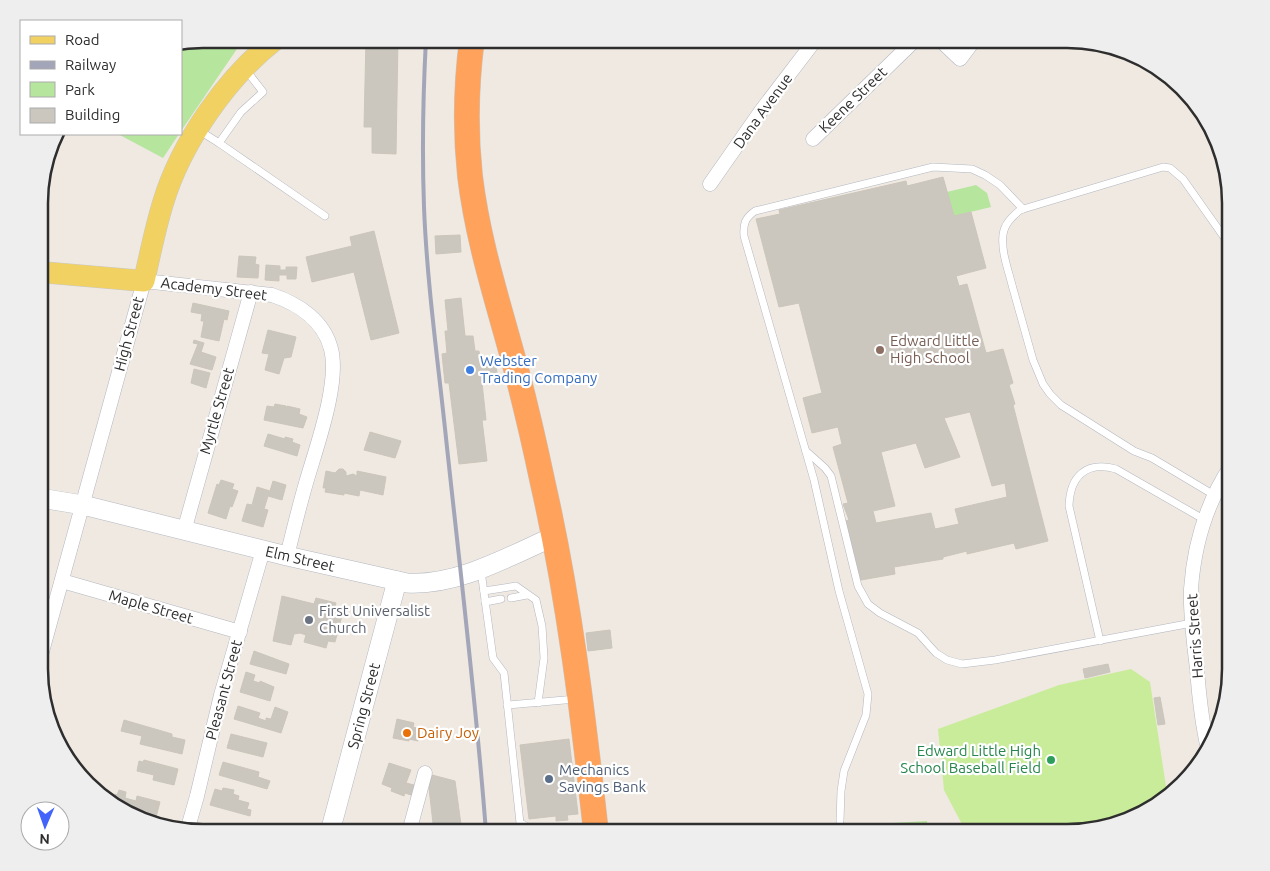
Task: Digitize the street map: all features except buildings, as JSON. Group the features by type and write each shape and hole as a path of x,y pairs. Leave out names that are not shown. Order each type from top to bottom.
{"highway":[{"path":"471,48 466,112 467,146 474,206 488,268 517,371 555,536 580,698 595,823"}],"main road":[{"name":"High Street","path":"144,281 163,202 173,176 197,130 227,86 266,48"},
{"name":"Academy Street","path":"48,273 144,281"},
{"name":"Elm Street","path":"48,499 83,505 262,550 397,581 423,584 451,579 555,536"},
{"name":"Spring Street","path":"332,823 397,581"}],"street":[{"name":"Dana Avenue","path":"710,184 761,111 809,48"},
{"name":"Keene Street","path":"812,139 907,48"},
{"path":"948,48 960,59 968,48"},
{"name":"Academy Street","path":"144,281 251,292 281,298 306,311 324,332 331,349 333,381 287,556"},
{"name":"High Street","path":"48,631 144,281"},
{"name":"Myrtle Street","path":"184,531 251,292"},
{"name":"Harris Street","path":"1206,738 1200,704 1192,623 1192,579 1200,534 1216,492 1222,482"},
{"name":"Pleasant Street","path":"189,823 221,695 262,550"},
{"name":"Maple Street","path":"62,581 240,632"},
{"path":"411,823 425,773"}],"lane":[{"path":"219,143 241,112 263,92 244,68"},
{"path":"197,130 325,216"},
{"path":"840,821 844,771 866,715 868,694 839,591 814,480 744,236 743,225 747,217 755,211 933,167 972,169 985,175 1000,185 1023,209"},
{"path":"1222,234 1183,180 1170,168 1163,167 1023,209 1011,217 1005,226 1003,234 1003,247 1038,375 1050,394 1061,405 1128,448 1222,495"},
{"path":"805,450 831,476 858,586 868,604 880,613 918,633 936,653 946,660 962,664 976,663 1192,623"},
{"path":"1100,641 1069,506 1071,486 1076,477 1094,467 1106,466 1116,469 1205,520"},
{"path":"480,568 493,658 504,673 521,823"},
{"path":"484,590 516,586 536,600 542,626 544,658 538,702"},
{"path":"512,598 527,595"},
{"path":"486,602 501,599"},
{"path":"507,705 580,698"}],"green space":[{"path":"238,48 182,130 182,49"},
{"path":"120,135 178,135 163,158"},
{"path":"976,185 987,193 991,207 954,216 947,192"},
{"name":"Edward Little High School Baseball Field","path":"1131,669 1150,682 1166,787 1145,803 1127,812 1088,822 1067,824 962,824 944,790 938,729 1059,685"},
{"path":"927,821 927,824 879,824"}],"railway":[{"path":"426,48 423,165 428,265 473,684 485,823"}],"place":[{"name":"Edward Little High School","path":"880,350"},
{"name":"Webster Trading Company","path":"470,370"},
{"name":"First Universalist Church","path":"309,620"},
{"name":"Dairy Joy","path":"407,733"},
{"name":"Edward Little High School Baseball Field","path":"1051,760"},
{"name":"Mechanics Savings Bank","path":"549,779"}]}
